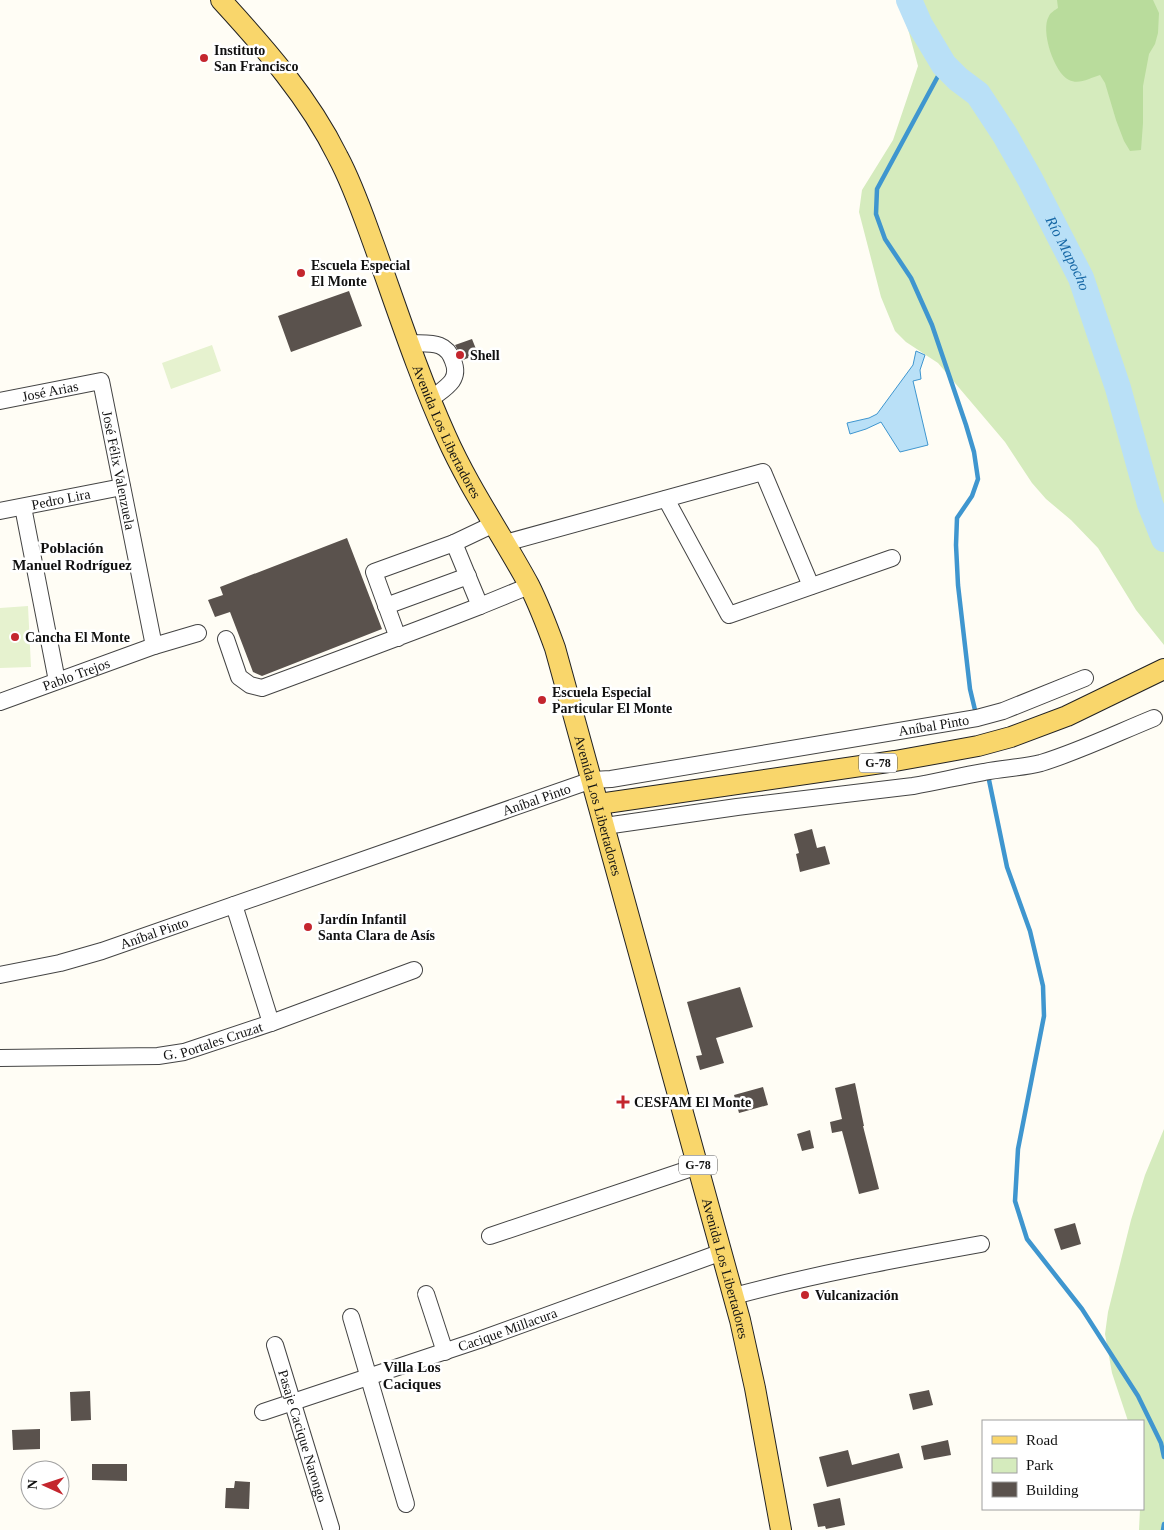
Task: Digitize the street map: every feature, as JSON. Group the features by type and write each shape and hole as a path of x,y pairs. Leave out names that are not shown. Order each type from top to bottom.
{"main road":[{"name":"Avenida Los Libertadores","path":"221,0 284,73 307,104 338,156 359,203 431,400 455,455 530,586 558,655 592,780 608,803 605,826 734,1296 755,1388 778,1529"},
{"name":"Aníbal Pinto","path":"608,803 895,761 978,746 1011,737 1052,722 1164,669"}],"street":[{"path":"410,342 440,345 448,350 454,361 455,371 453,379 431,400"},
{"name":"José Arias","path":"0,401 101,381"},
{"name":"José Félix Valenzuela","path":"101,381 154,646"},
{"path":"505,543 762,472 811,586"},
{"name":"Pedro Lira","path":"0,511 122,488"},
{"path":"666,499 729,615 892,558"},
{"path":"23,507 57,681"},
{"path":"398,638 374,572 454,543 494,524"},
{"path":"454,543 480,606"},
{"path":"386,606 468,576"},
{"path":"226,639 239,677 250,686 262,688 398,638 530,586"},
{"name":"Pablo Trejos","path":"0,702 154,646 198,633"},
{"name":"Aníbal Pinto","path":"0,975 41,968 81,958 592,780 978,718 1003,711 1085,678"},
{"path":"605,826 737,807 913,786 986,772 1019,768 1066,754 1154,718"},
{"path":"608,803 650,820"},
{"path":"234,905 271,1023"},
{"name":"G. Portales Cruzat","path":"0,1058 158,1056 184,1052 271,1023 414,970"},
{"path":"490,1236 698,1166"},
{"path":"734,1296 880,1262 980,1244"},
{"name":"Cacique Millacura","path":"263,1412 445,1352 722,1252"},
{"path":"426,1294 445,1352"},
{"path":"351,1316 406,1504"},
{"name":"Pasaje Cacique Narongo","path":"275,1345 331,1528"}],"green space":[{"path":"896,0 1164,0 1164,645 1136,610 1098,548 1071,520 1046,499 1032,483 1005,442 938,363 906,342 895,331 881,297 859,212 862,190 893,140 918,66 908,29"},
{"path":"1057,0 1153,0 1159,13 1158,33 1155,44 1149,54 1143,86 1141,150 1130,151 1124,141 1105,83 1100,75 1077,82 1063,76 1058,69 1050,51 1046,31 1050,15 1058,8"},
{"path":"212,345 221,371 171,389 162,363"},
{"name":"Cancha El Monte","path":"28,606 31,667 0,668 0,608"},
{"path":"1164,1129 1164,1530 1139,1530 1140,1510 1144,1510 1144,1420 1128,1420 1112,1373 1105,1334 1108,1312 1131,1220 1145,1175"}],"water":[{"path":"916,351 925,355 920,370 921,379 913,381 928,445 900,452 881,422 850,434 847,423 869,418 877,414 913,365"}],"building":[{"path":"349,291 362,326 291,352 278,316"},
{"path":"472,339 478,354 463,360 455,345"},
{"path":"347,538 382,629 262,676 253,672 230,612 215,617 208,600 223,595 220,587"},
{"path":"812,829 817,848 825,846 830,864 800,872 796,854 799,853 794,834"},
{"path":"740,987 753,1027 716,1038 724,1063 700,1070 696,1056 702,1055 687,1002"},
{"path":"855,1083 863,1126 879,1189 859,1194 842,1131 832,1133 830,1122 842,1119 835,1088"},
{"path":"763,1087 768,1105 739,1113 734,1095"},
{"path":"810,1130 814,1148 802,1151 797,1134"},
{"path":"1075,1223 1081,1244 1061,1250 1054,1229"},
{"path":"929,1390 933,1405 913,1410 909,1394"},
{"path":"90,1391 91,1420 71,1421 70,1392"},
{"path":"40,1429 40,1449 13,1450 12,1430"},
{"path":"948,1440 951,1455 924,1460 921,1446"},
{"path":"848,1450 852,1465 899,1453 903,1468 827,1487 819,1457"},
{"path":"92,1464 127,1464 127,1481 92,1480"},
{"path":"235,1481 250,1482 249,1509 225,1508 226,1488 234,1488"},
{"path":"840,1498 845,1525 826,1529 825,1526 818,1527 813,1504"}],"waterway":[{"name":"Río Mapocho","path":"909,0 920,25 944,65 958,79 978,94 1005,135 1081,278 1118,388 1150,504 1164,539"},
{"path":"944,65 877,189 876,214 885,239 911,278 932,325 974,452 978,479 972,496 957,518 956,545 958,585 970,689 975,710"},
{"path":"989,780 1007,867 1030,931 1043,986 1044,1016 1018,1149 1015,1201 1027,1239 1082,1309 1138,1396 1161,1443 1164,1457"},
{"path":"1163,1530 1164,1524"}],"place":[{"name":"Instituto San Francisco","path":"204,58"},
{"name":"Escuela Especial El Monte","path":"301,273"},
{"name":"Shell","path":"460,355"},
{"name":"Cancha El Monte","path":"15,637"},
{"name":"Escuela Especial Particular El Monte","path":"542,700"},
{"name":"Jardín Infantil Santa Clara de Asís","path":"308,927"},
{"name":"CESFAM El Monte","path":"623,1102"},
{"name":"Vulcanización","path":"805,1295"}],"district":[{"name":"Población Manuel Rodríguez","path":"72,556"},
{"name":"Villa Los Caciques","path":"412,1376"}]}
